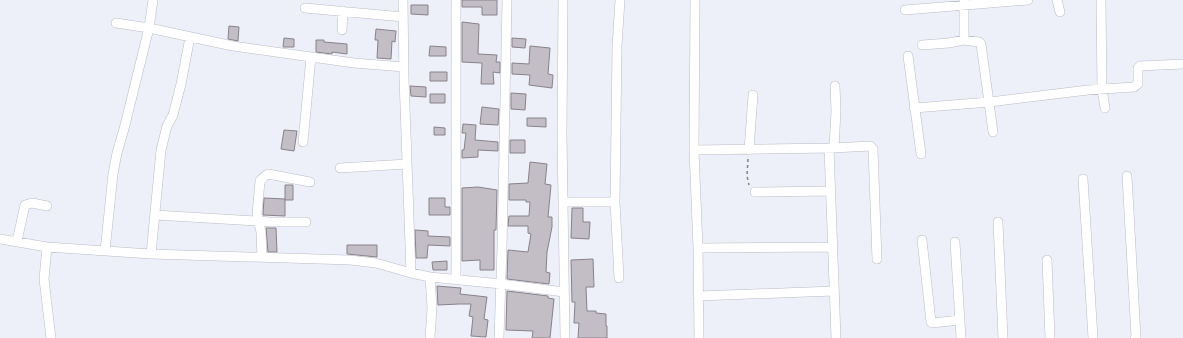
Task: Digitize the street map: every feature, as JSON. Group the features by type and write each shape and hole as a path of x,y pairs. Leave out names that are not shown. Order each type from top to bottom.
{"street":[{"path":"105,251 113,174 117,153 149,28 153,0"},
{"path":"403,0 411,273"},
{"path":"456,0 456,279"},
{"path":"499,338 507,0"},
{"path":"563,0 565,338"},
{"path":"619,278 615,202 617,46 620,0"},
{"path":"695,0 694,150 698,248 698,338"},
{"path":"905,10 964,3 1028,0"},
{"path":"1058,0 1060,12"},
{"path":"1101,0 1102,89 1105,108"},
{"path":"964,3 964,40"},
{"path":"305,8 403,17"},
{"path":"342,30 343,11"},
{"path":"116,23 190,36 233,46 354,63 404,68"},
{"path":"151,254 162,144 167,126 173,115 181,84 190,36"},
{"path":"922,45 949,43 964,40 979,42 982,44 993,132"},
{"path":"908,56 921,154"},
{"path":"303,142 310,57"},
{"path":"914,108 990,102 1134,86 1138,84 1138,68 1140,66 1183,64"},
{"path":"835,86 836,111 828,165 836,338"},
{"path":"749,150 753,94"},
{"path":"694,150 749,150 870,146 873,149 877,259"},
{"path":"340,168 407,164"},
{"path":"262,257 261,232 257,214 260,181 268,174 310,182"},
{"path":"1127,176 1135,338"},
{"path":"1083,179 1093,338"},
{"path":"755,192 830,191"},
{"path":"563,202 615,202"},
{"path":"17,241 26,205 32,203 47,206"},
{"path":"155,214 270,222 306,222"},
{"path":"998,222 1003,338"},
{"path":"0,239 47,247 151,254 350,260 376,263 430,277 564,292"},
{"path":"922,240 931,322 960,320"},
{"path":"955,242 961,338"},
{"path":"47,247 44,279 51,338"},
{"path":"698,248 832,247"},
{"path":"1047,260 1050,338"},
{"path":"430,277 432,308 430,338"},
{"path":"698,296 834,291"}],"path":[{"path":"749,150 747,176 750,188 755,192"}],"building":[{"path":"462,0 497,0 497,15 482,15 482,7 462,7"},
{"path":"411,5 428,5 428,15 411,14"},
{"path":"462,22 479,24 478,54 497,55 496,62 500,62 500,73 493,72 494,84 481,84 482,63 462,62"},
{"path":"229,26 239,27 238,41 228,39"},
{"path":"376,29 396,31 395,42 392,41 391,59 377,58 378,40 375,40"},
{"path":"284,38 294,39 294,47 283,47"},
{"path":"512,38 526,39 525,48 512,47"},
{"path":"316,40 347,44 347,54 316,52"},
{"path":"430,46 446,47 446,56 429,56"},
{"path":"530,46 550,48 548,74 553,75 552,88 529,85 530,75 512,74 512,63 529,64"},
{"path":"430,72 447,72 447,81 430,81"},
{"path":"410,86 426,87 426,97 411,96"},
{"path":"511,93 526,94 525,110 511,109"},
{"path":"430,94 445,94 445,103 430,103"},
{"path":"482,107 499,109 498,125 480,124"},
{"path":"527,118 546,118 546,127 527,126"},
{"path":"463,124 476,125 475,140 498,142 498,151 478,150 478,157 462,158 462,150 464,150 466,133 462,133"},
{"path":"434,127 445,128 445,135 434,135"},
{"path":"284,130 297,131 294,151 281,149"},
{"path":"510,140 525,140 525,153 510,153"},
{"path":"530,162 547,164 545,184 551,185 548,217 552,217 552,227 547,252 546,272 550,273 549,284 507,279 508,250 528,252 531,234 528,233 528,226 508,226 509,216 529,216 530,202 526,202 526,200 509,200 509,184 528,183"},
{"path":"285,185 293,185 293,200 285,200"},
{"path":"478,187 497,190 496,230 494,230 494,270 480,270 480,260 462,261 462,188"},
{"path":"264,198 285,199 285,216 263,215"},
{"path":"429,198 445,198 445,207 450,207 450,215 429,215"},
{"path":"572,208 583,208 583,222 590,222 589,239 571,238"},
{"path":"266,228 276,228 277,252 268,252"},
{"path":"415,230 428,231 428,236 450,237 450,246 428,245 427,258 416,258"},
{"path":"347,245 377,245 377,257 347,254"},
{"path":"593,259 594,287 586,287 587,311 596,311 596,313 606,314 607,338 578,338 579,323 574,323 575,302 572,302 571,260"},
{"path":"447,261 447,270 433,270 432,262"},
{"path":"437,286 461,288 460,294 487,297 484,319 488,320 486,337 471,336 473,317 469,316 471,304 438,305"},
{"path":"507,291 548,296 548,298 554,299 550,338 532,338 533,331 506,330"}]}
